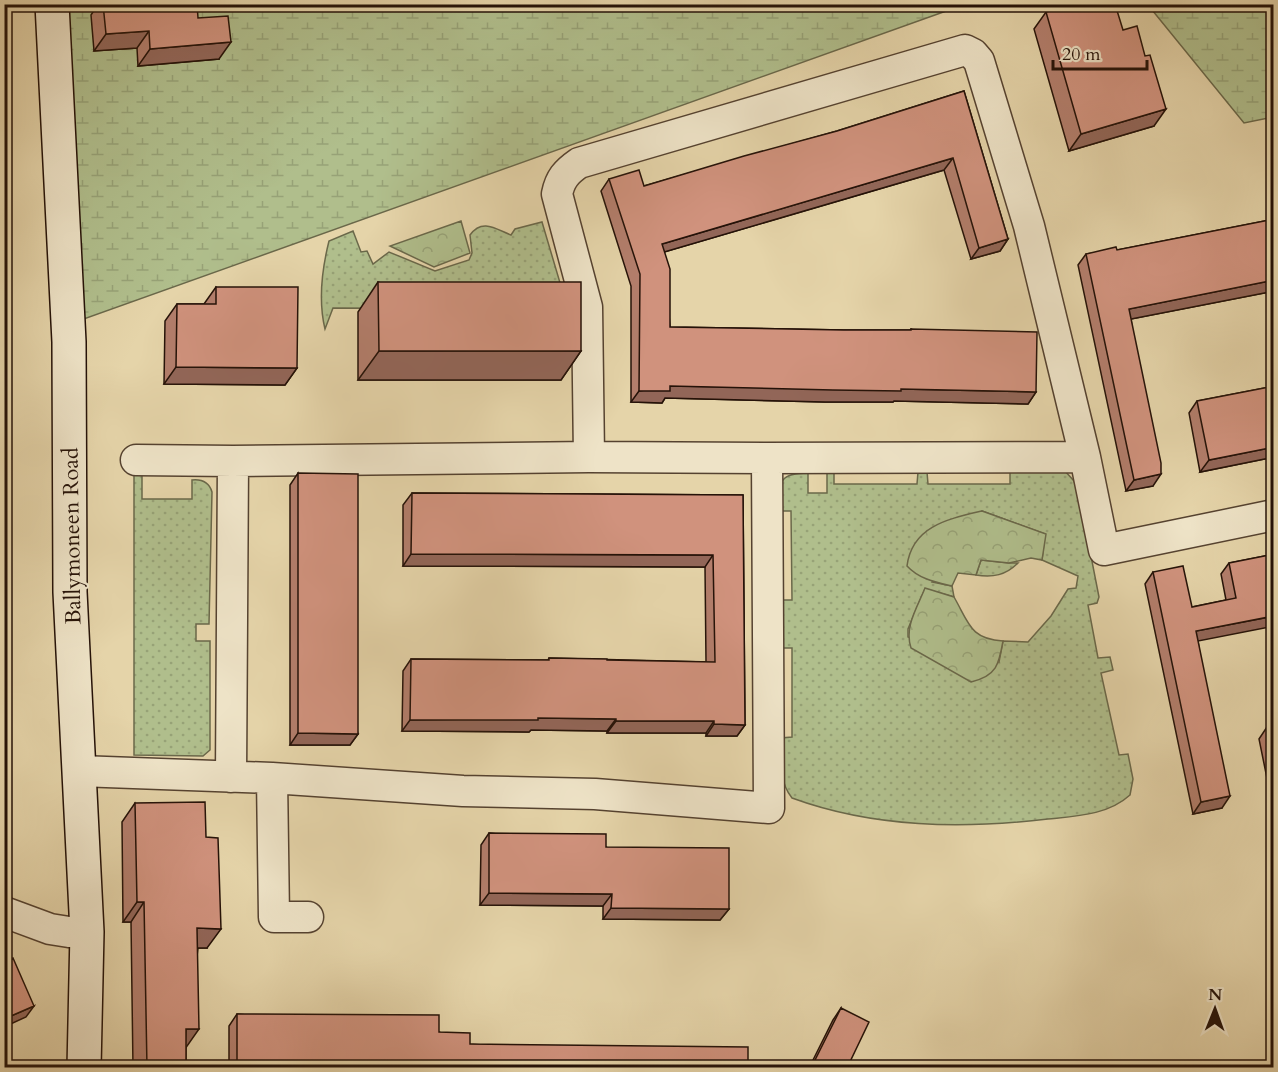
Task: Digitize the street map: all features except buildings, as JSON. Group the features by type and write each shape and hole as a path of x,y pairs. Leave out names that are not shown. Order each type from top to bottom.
{"street":[{"name":"Ballymoneen Road","path":"52,4 69,342 70,592 87,932 84,1068"},
{"path":"589,457 588,307 557,194 560,181 568,170 579,163 965,50 979,61 1029,226 1085,457 1104,550 1274,515"},
{"path":"136,460 1085,457"},
{"path":"78,771 272,777 464,791 595,794 769,808 767,458"},
{"path":"231,777 232,461"},
{"path":"272,777 274,917 308,917"},
{"path":"4,912 50,928 69,932 87,932"}],"green space":[{"path":"65,4 963,5 81,320"},
{"path":"1148,5 1273,5 1273,117 1244,123"},
{"path":"461,221 470,253 434,267 390,246"},
{"path":"542,222 566,309 333,308 325,329 322,285 329,241 353,231 361,252 367,251 373,264 389,252 435,271 469,260 472,253 470,235 479,227 489,226 511,235 515,229"},
{"path":"1010,466 1064,470 1074,481 1079,495 1099,597 1097,603 1088,605 1098,658 1110,657 1113,670 1101,673 1119,755 1128,754 1133,779 1130,795 1112,807 1081,815 1016,822 951,825 918,824 854,815 792,798 784,784 781,761 781,738 792,737 792,648 781,648 780,600 792,600 791,511 779,511 782,482 790,475 808,473 808,493 827,493 827,472 834,472 834,484 917,484 918,472 927,472 928,484 1010,484","holes":["982,511 1045,534 1042,560 1078,576 1076,588 1068,589 1051,616 1028,642 1003,641 999,662 908,637 908,629 925,589 954,597 952,586 932,582"]},
{"path":"134,470 142,470 142,499 192,499 192,480 205,482 212,492 209,624 196,624 196,641 210,641 210,750 203,756 134,755"},
{"path":"982,511 1046,534 1042,560 1031,558 1009,563 981,560 976,575 958,573 952,586 922,577 907,566 910,552 924,533 945,521"},
{"path":"981,560 1018,563 999,575 976,575"},
{"path":"925,588 954,597 967,622 977,633 992,640 1003,641 998,662 986,676 971,682 911,648 910,625"}]}
